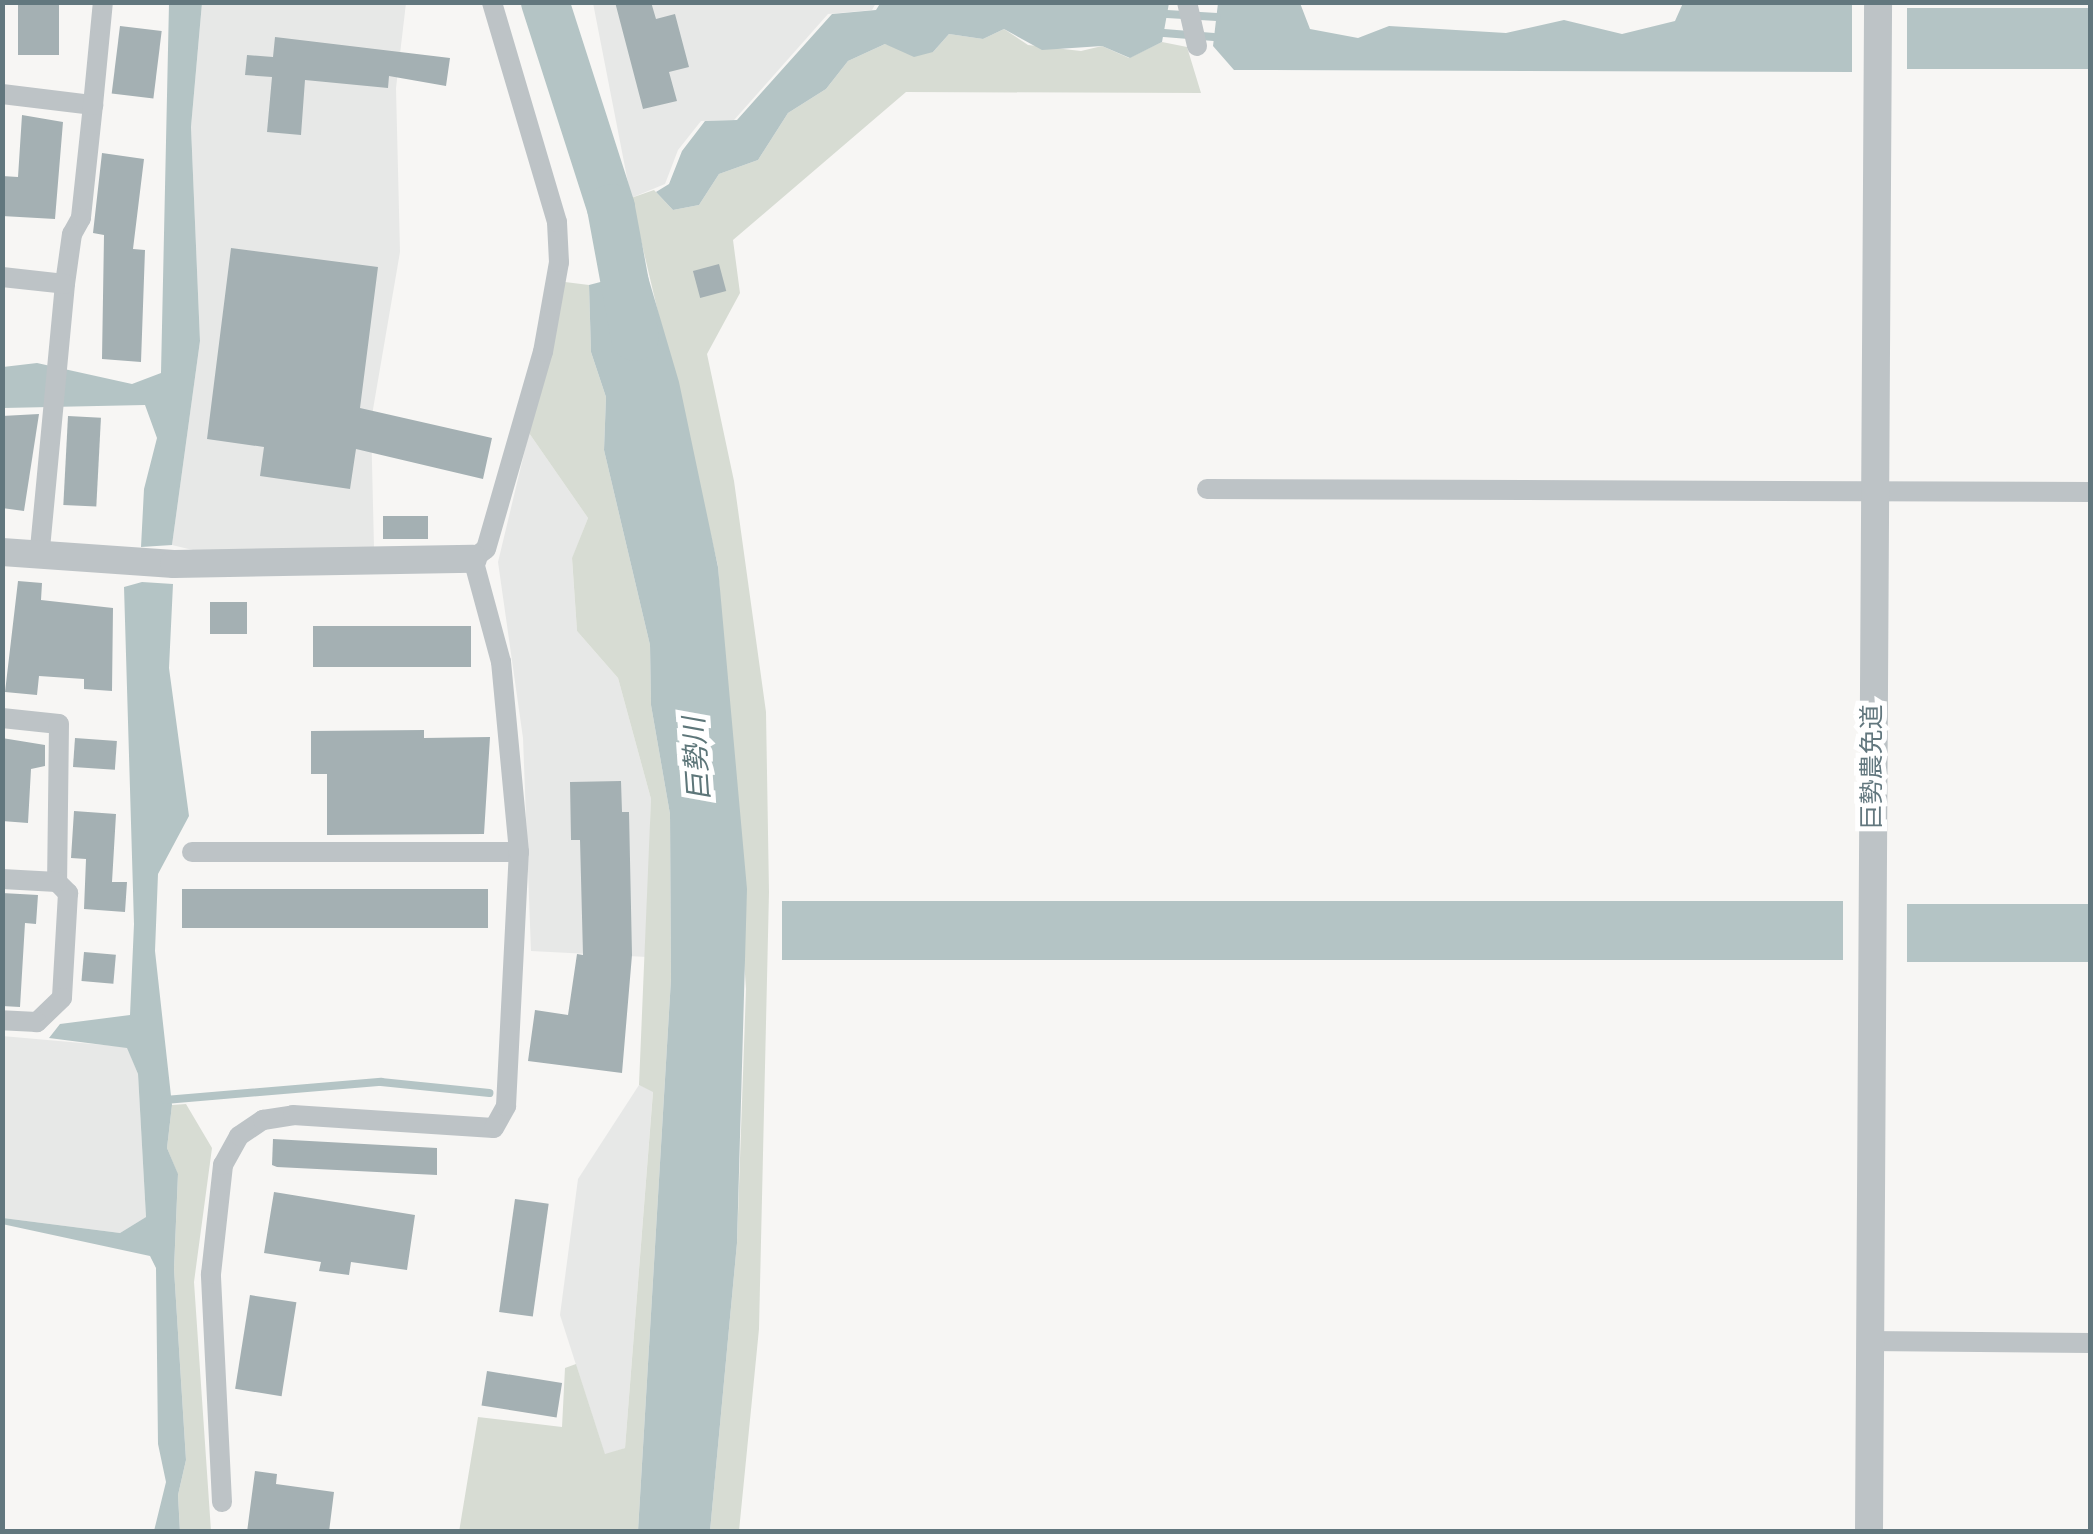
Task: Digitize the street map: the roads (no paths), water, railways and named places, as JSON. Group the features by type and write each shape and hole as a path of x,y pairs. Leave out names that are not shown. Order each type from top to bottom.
{"street":[{"path":"39,556 65,284 72,234 82,218 104,2"},
{"path":"2,552 174,564 473,559 486,550 533,388 559,262 558,222 492,2"},
{"path":"1187,2 1197,46"},
{"name":"巨勢農免道","path":"1869,1532 1878,2"},
{"path":"2,94 93,104"},
{"path":"2,278 65,284"},
{"path":"1207,488 2090,492"},
{"path":"222,1502 211,1274 224,1165 239,1136 263,1120 293,1115 494,1128 506,1106 514,1020 520,852 501,662 473,559"},
{"path":"2,718 59,724 56,882"},
{"path":"192,852 520,852"},
{"path":"2,879 56,882 68,893 62,998 36,1022 2,1020"},
{"path":"1868,1341 2090,1344"}],"water":[{"path":"881,2 1169,3 1162,42 1130,58 1102,46 1042,50 1004,29 983,39 949,34 933,52 914,57 885,44 848,61 826,89 788,113 758,160 719,174 699,205 673,210 656,192 669,184 682,151 705,121 737,120 832,14 876,10"},
{"path":"169,3 202,3 191,127 200,341 172,545 141,547 144,489 157,438 145,405 3,408 3,367 37,363 132,384 161,373"},
{"path":"1218,3 1300,3 1310,29 1358,38 1389,26 1506,33 1564,20 1622,34 1675,21 1683,3 1852,3 1852,72 1234,70 1213,46"},
{"path":"1907,8 2090,8 2090,69 1907,69"},
{"path":"646,270 679,382 718,567 747,889 737,1243 710,1531 638,1531 671,979 670,814 651,705 650,645 604,450 606,397 591,352 589,285"},
{"path":"142,582 173,584 169,668 189,816 158,874 155,951 172,1105 167,1148 178,1174 174,1269 186,1460 178,1495 180,1532 154,1531 166,1482 158,1444 156,1268 150,1256 2,1224 3,1218 120,1233 146,1217 138,1074 127,1048 49,1038 60,1024 130,1015 134,924 124,587"},
{"path":"782,901 1843,901 1843,960 782,960"},
{"path":"1907,904 2090,904 2090,962 1907,962"}],"waterway":[{"name":"巨勢川","path":"545,2 611,208 635,337"},
{"path":"1167,14 1217,17"},
{"path":"1164,33 1214,37"},
{"path":"165,1100 381,1082 489,1093"}]}
